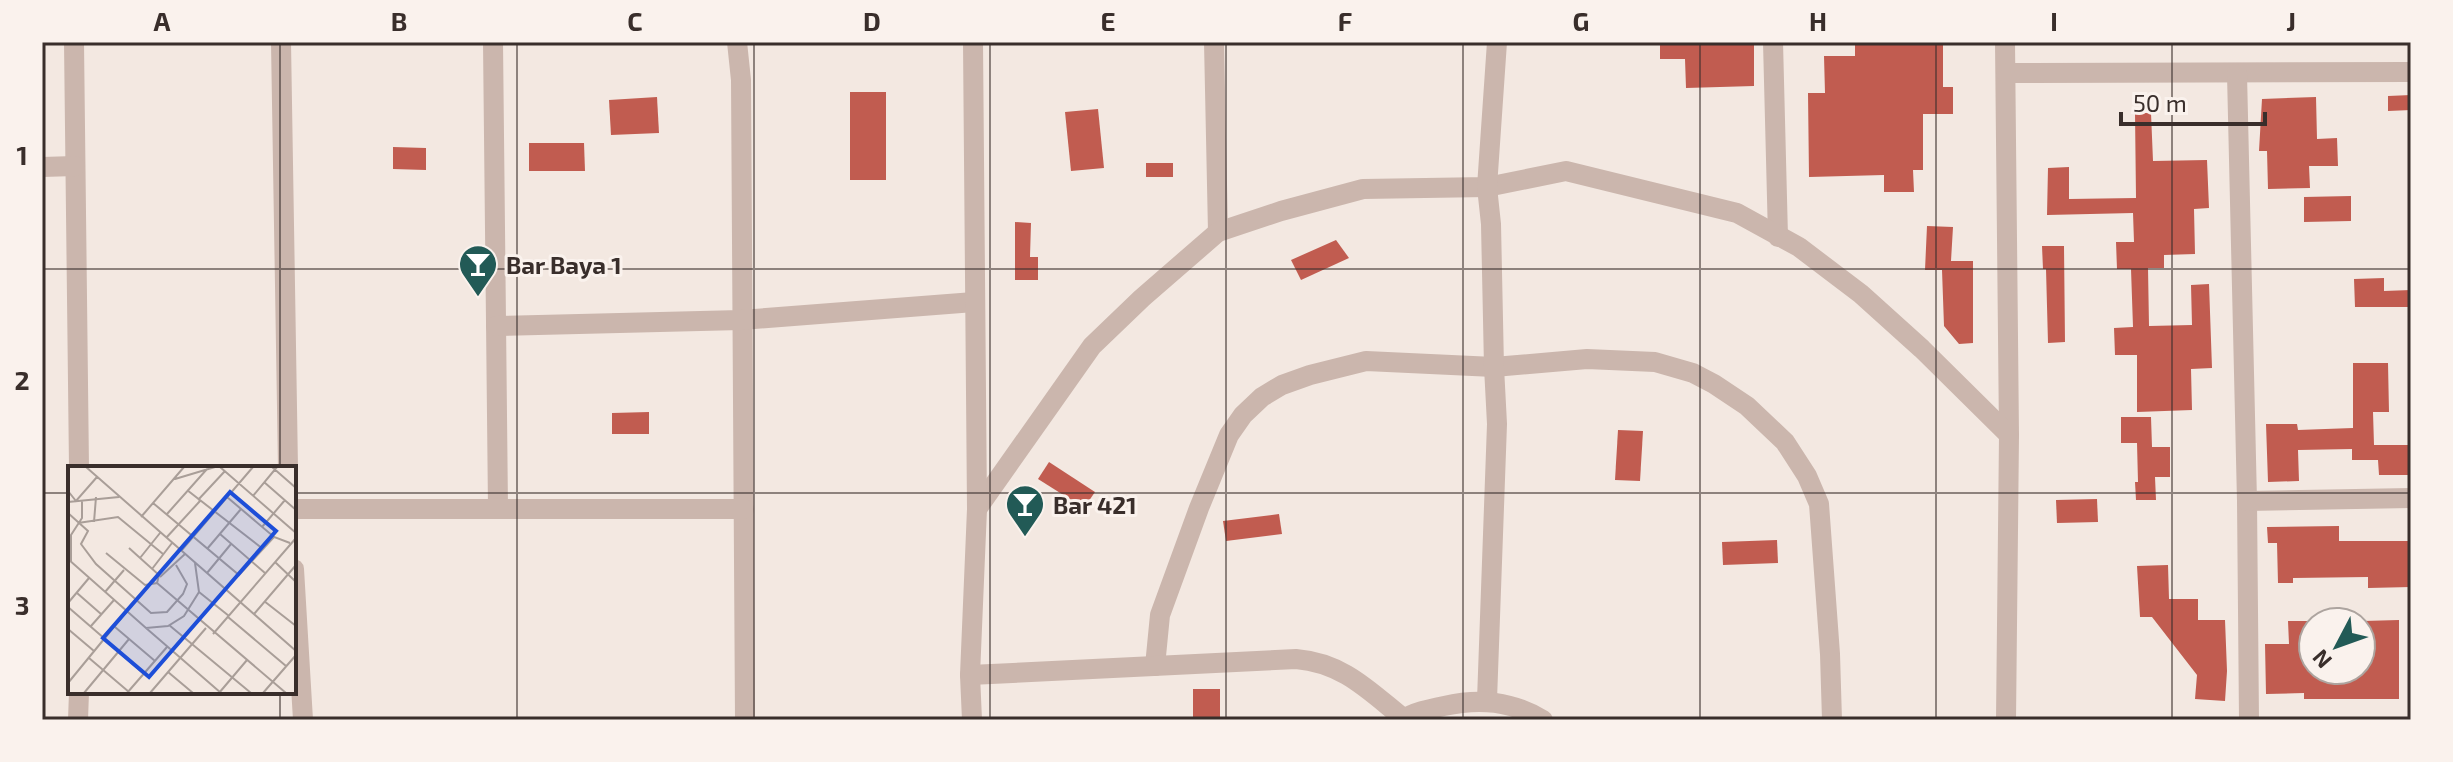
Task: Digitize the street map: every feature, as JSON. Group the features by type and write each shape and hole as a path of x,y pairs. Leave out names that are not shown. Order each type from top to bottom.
{"street":[{"path":"74,42 79,466"},
{"path":"281,42 288,466"},
{"path":"493,42 498,508"},
{"path":"737,42 741,80 745,720"},
{"path":"972,720 970,675 977,509 973,42"},
{"path":"1214,42 1218,232"},
{"path":"1487,700 1497,424 1491,224 1487,187 1497,42"},
{"path":"1773,42 1778,237"},
{"path":"2005,42 2009,435 2006,720"},
{"path":"2006,73 2411,72"},
{"path":"2237,74 2249,720"},
{"path":"42,167 75,166"},
{"path":"977,509 1092,346 1218,232 1363,189 1487,187 1566,171 1737,213 1799,247 1861,294 2009,435"},
{"path":"496,326 741,320 974,302"},
{"path":"1155,666 1160,615 1229,435 1243,415 1262,397 1282,385 1366,361 1494,367 1587,359 1668,364 1714,384 1747,406 1785,442 1807,476 1819,504 1832,720"},
{"path":"2247,501 2411,498"},
{"path":"296,509 744,509"},
{"path":"296,603 303,720"},
{"path":"970,675 1296,659 1316,661 1349,675 1402,719 1422,710 1487,700 1525,709 1543,720"},
{"path":"78,720 79,694"}],"building":[{"path":"1660,42 1754,45 1754,86 1686,88 1685,59 1660,59"},
{"path":"1855,42 1943,42 1943,87 1953,87 1953,114 1923,114 1923,170 1913,170 1914,192 1884,192 1884,175 1809,177 1808,93 1825,93 1824,56 1855,56"},
{"path":"850,92 886,92 886,180 850,180"},
{"path":"2411,95 2411,110 2388,111 2388,96"},
{"path":"657,97 659,133 611,135 609,100"},
{"path":"2316,97 2317,139 2337,138 2338,166 2309,166 2310,188 2268,189 2267,151 2259,151 2262,99"},
{"path":"1098,109 1104,168 1071,171 1065,112"},
{"path":"2135,113 2151,113 2153,161 2207,160 2209,208 2194,209 2195,254 2164,255 2164,268 2148,268 2149,326 2192,325 2191,285 2209,284 2212,368 2191,369 2192,410 2137,412 2137,355 2115,355 2114,328 2133,327 2131,269 2117,269 2116,242 2134,242 2133,213 2047,215 2048,168 2069,167 2069,199 2136,198"},
{"path":"529,143 584,143 585,171 529,171"},
{"path":"393,147 426,148 426,170 393,169"},
{"path":"1146,163 1173,163 1173,177 1146,177"},
{"path":"2351,196 2351,221 2304,222 2304,197"},
{"path":"1015,222 1031,223 1030,257 1038,257 1038,280 1015,280"},
{"path":"1927,226 1953,227 1951,261 1973,261 1973,343 1959,344 1944,326 1942,270 1925,270"},
{"path":"1336,240 1349,258 1301,280 1291,260"},
{"path":"2042,246 2064,246 2065,342 2048,343 2046,269 2043,269"},
{"path":"2384,278 2384,291 2411,290 2411,307 2355,307 2354,279"},
{"path":"2353,363 2388,363 2389,412 2373,412 2374,445 2411,445 2411,475 2379,475 2378,460 2352,460 2352,449 2298,450 2299,481 2268,482 2266,424 2297,424 2298,430 2353,428"},
{"path":"649,412 649,434 612,434 612,413"},
{"path":"2121,417 2151,417 2152,447 2170,447 2170,477 2155,477 2156,500 2136,500 2137,443 2121,443"},
{"path":"1618,430 1643,431 1640,481 1615,480"},
{"path":"1049,462 1095,492 1084,508 1038,479"},
{"path":"2097,499 2098,522 2057,523 2056,500"},
{"path":"1279,514 1282,534 1226,541 1223,521"},
{"path":"2339,526 2339,541 2411,541 2411,587 2368,588 2368,577 2293,578 2293,583 2278,583 2277,543 2268,543 2267,527"},
{"path":"1777,540 1778,563 1723,565 1722,542"},
{"path":"2168,565 2169,599 2198,599 2198,620 2225,620 2225,701 2195,699 2197,675 2152,617 2140,617 2137,566"},
{"path":"2399,620 2399,699 2304,699 2304,693 2266,694 2265,644 2289,644 2288,621 2297,621 2297,686 2377,686 2377,621"},
{"path":"1193,689 1220,689 1220,720 1193,720"}],"place":[{"name":"Bar Baya 1","path":"478,298"},
{"name":"Bar 421","path":"1025,538"}]}
